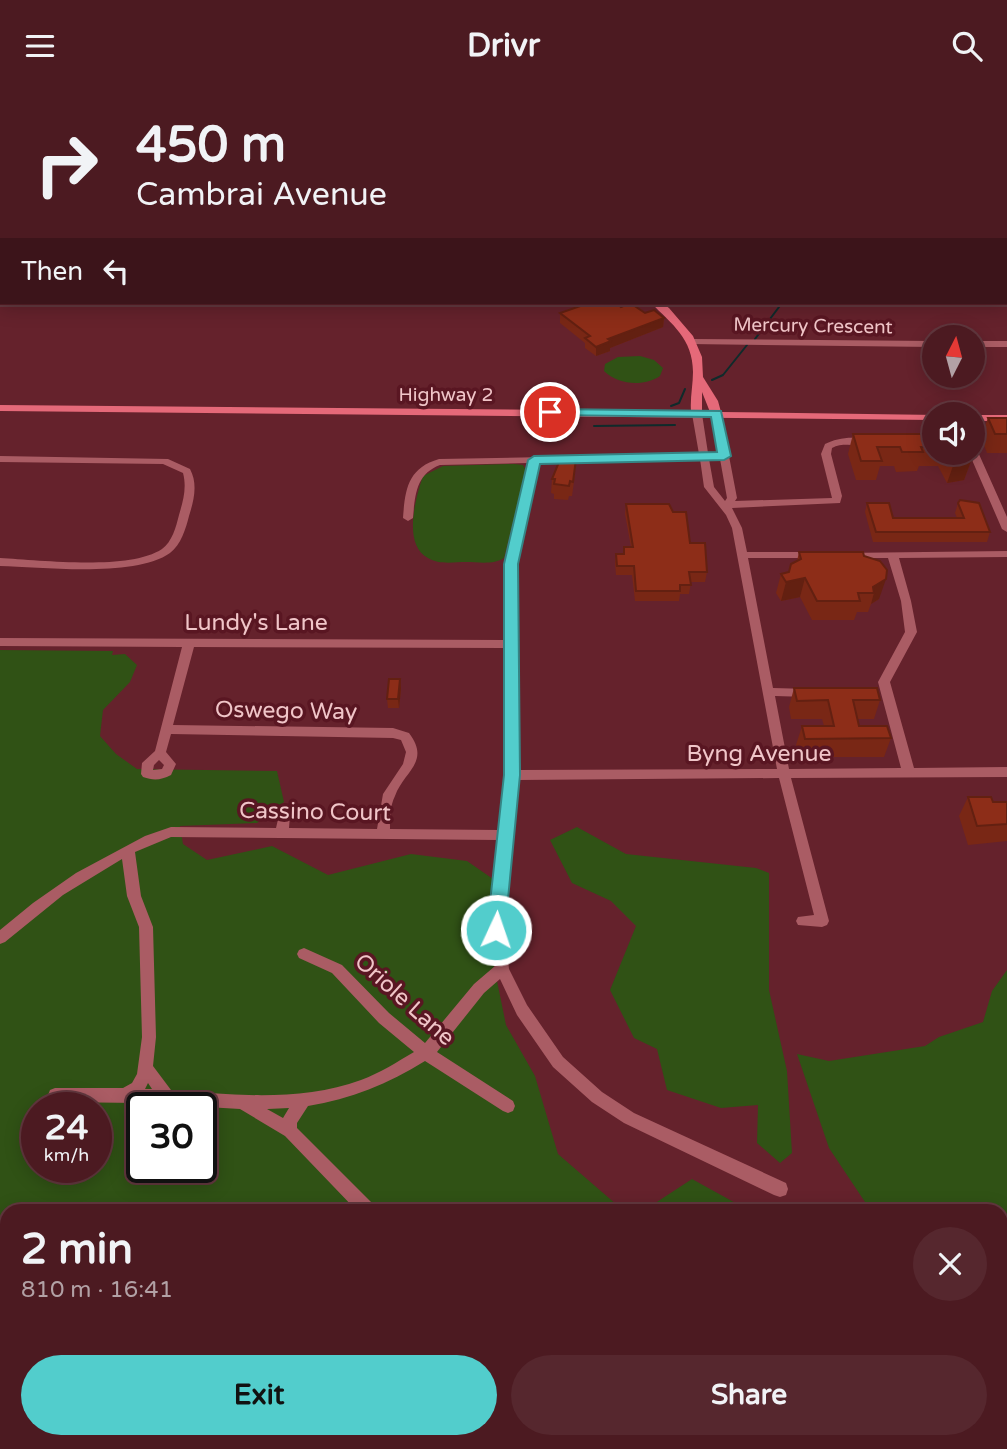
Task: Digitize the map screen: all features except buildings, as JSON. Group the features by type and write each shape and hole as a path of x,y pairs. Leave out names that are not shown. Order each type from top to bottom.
{"main road":[{"path":"659,305 684,325 692,342 699,378 713,401 716,414"},
{"path":"697,414 695,394 699,378"},
{"name":"Highway 2","path":"0,408 922,417"},
{"path":"985,418 1007,418"}],"street":[{"name":"Mercury Crescent","path":"692,342 922,344"},
{"path":"985,344 1007,344"},
{"path":"697,414 709,487 714,497 727,505 836,501 826,454 828,446 838,441 880,442"},
{"path":"716,414 732,498 727,505"},
{"path":"408,518 415,477 432,464 724,456"},
{"path":"0,459 165,461 187,471 192,483 179,534 166,550 149,560 125,564 0,562"},
{"path":"534,460 513,552 512,775 496,913 502,969 526,1017 558,1062 597,1097 629,1118 780,1189"},
{"path":"979,465 1007,529"},
{"path":"727,505 737,528 784,773 822,921 803,921"},
{"path":"892,554 906,601 911,632 885,677 886,692 909,773"},
{"path":"839,555 1007,554"},
{"path":"742,555 825,555"},
{"name":"Lundy's Lane","path":"0,642 511,644"},
{"path":"160,753 189,643"},
{"path":"769,692 824,692"},
{"path":"872,692 886,692"},
{"name":"Oswego Way","path":"166,730 393,733 405,736 411,744 410,765 390,792 383,833"},
{"name":"Byng Avenue","path":"512,775 1007,772"},
{"path":"282,831 284,815"},
{"name":"Cassino Court","path":"0,937 50,896 128,852 171,832 505,835"},
{"path":"112,1096 124,1096 139,1085 146,1069 149,1037 146,927 134,896 128,852"},
{"name":"Oriole Lane","path":"304,954 337,969 384,1018 426,1053 508,1106"},
{"path":"217,1100 302,1102 349,1093 373,1084 426,1053 474,992 502,969"},
{"path":"146,1069 163,1092"},
{"path":"240,1102 290,1131 361,1204"},
{"path":"290,1131 289,1121 302,1102"}],"green space":[{"path":"640,356 654,360 663,368 660,376 646,382 631,383 616,379 604,371 605,364 618,357"},
{"path":"523,465 526,470 504,558 491,562 442,562 428,558 420,551 415,542 413,520 423,476 443,466"},
{"path":"0,650 113,651 112,655 125,654 137,665 130,682 103,710 100,736 116,754 137,769 277,771 284,802 257,823 180,826 183,844 207,860 272,846 328,875 411,854 467,861 493,879 487,932 506,1025 535,1076 558,1154 616,1204 0,1204"},
{"path":"577,827 626,854 756,868 769,873 769,990 787,1071 792,1153 780,1163 757,1143 758,1105 721,1108 667,1090 657,1049 634,1038 610,990 636,926 611,901 572,883 550,840"},
{"path":"1007,970 1007,1204 866,1204 829,1148 797,1054 829,1061 925,1046 939,1037 983,1022 992,991"},
{"path":"692,1179 737,1204 654,1204"}],"waterway":[{"path":"755,339 780,305"},
{"path":"712,380 723,375 747,345"},
{"path":"671,406 679,403 685,389"},
{"path":"594,426 675,425"}],"route":[{"path":"496,930 512,775 511,564 534,460 599,456 724,456 716,414 550,412"}]}
